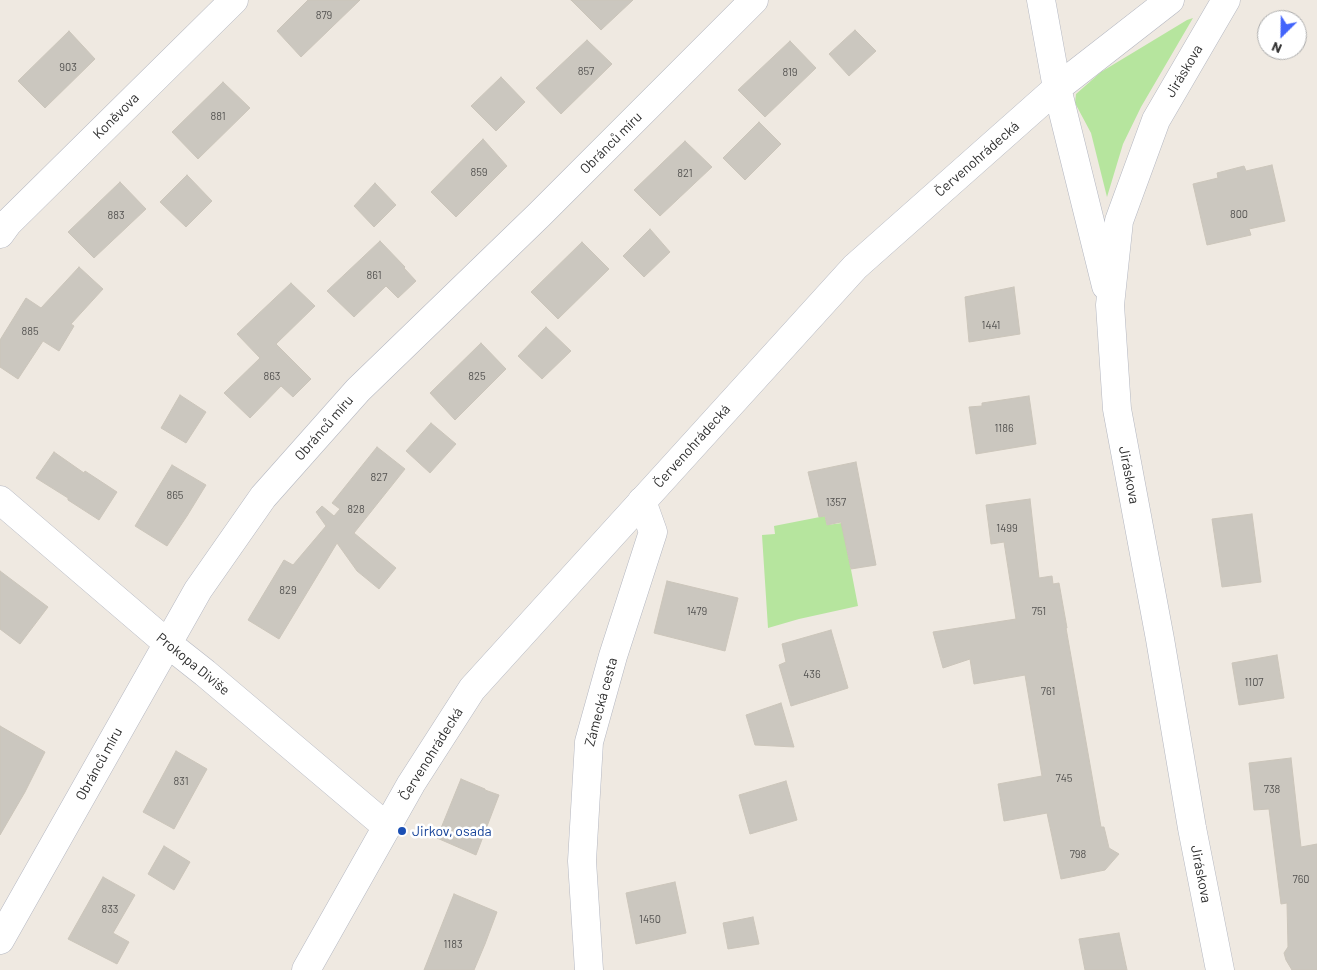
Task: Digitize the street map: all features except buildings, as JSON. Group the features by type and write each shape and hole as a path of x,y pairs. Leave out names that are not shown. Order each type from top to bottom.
{"street":[{"name":"Koněvova","path":"0,234 8,223 234,0"},
{"name":"Obránců míru","path":"0,940 198,590 263,497 358,390 539,215 754,0"},
{"path":"1041,0 1057,88 1110,305"},
{"name":"Červenohrádecká","path":"306,970 412,784 472,689 855,267 1057,88 1170,0"},
{"name":"Jiráskova","path":"1220,970 1192,828 1160,638 1117,409 1110,305 1119,221 1156,120 1226,0"},
{"name":"Prokopa Diviše","path":"0,500 387,827"},
{"name":"Zámecká cesta","path":"589,970 582,862 589,742 613,656 653,532 642,501"}],"green space":[{"path":"1193,18 1141,107 1123,144 1107,197 1091,133 1075,103 1076,94 1101,72"},
{"path":"825,516 827,525 842,523 858,606 768,628 762,535 775,534 774,526"}],"place":[{"name":"Jirkov, osada","path":"402,831"}]}
